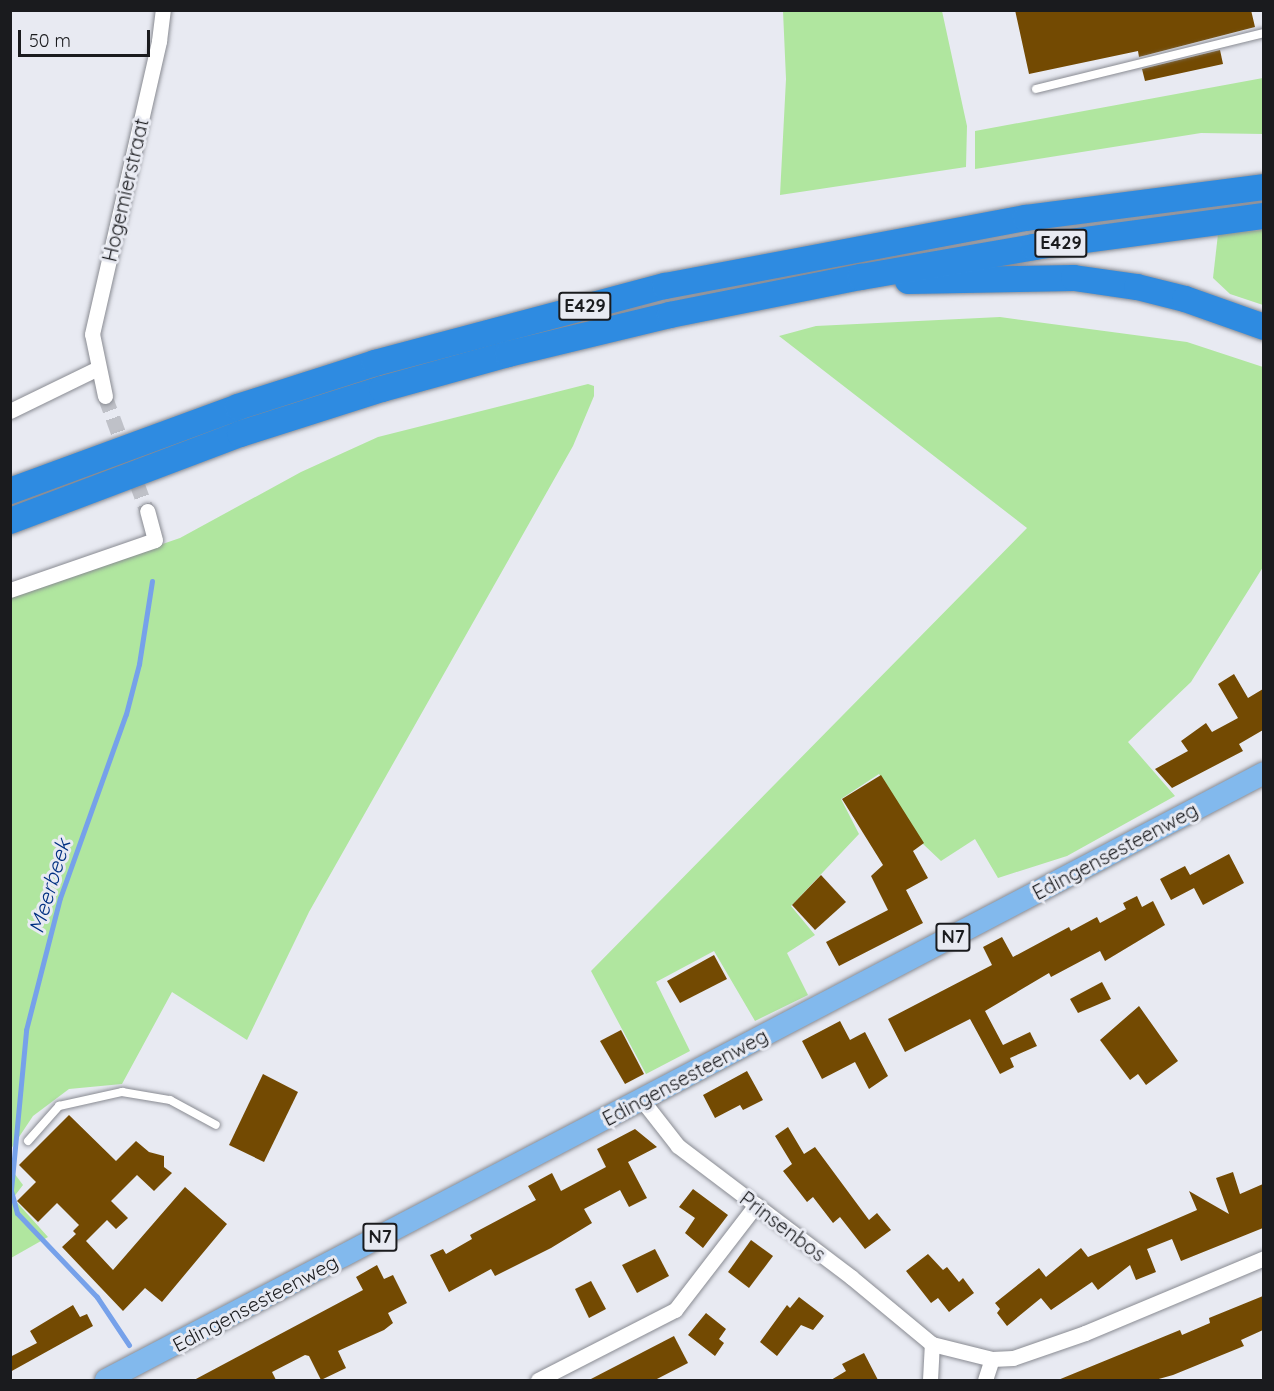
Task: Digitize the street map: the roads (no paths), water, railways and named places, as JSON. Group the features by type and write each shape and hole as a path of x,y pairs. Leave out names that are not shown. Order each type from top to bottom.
{"highway":[{"name":"E429","path":"10,491 207,418 375,363 665,286 1026,218 1263,187"},
{"name":"E429","path":"10,521 150,466 382,388 670,315 861,277 1034,247 1263,216"},
{"path":"861,277 922,282 1074,278 1185,299 1263,327"}],"main road":[{"name":"Edingensesteenweg","path":"106,1380 1263,773"}],"street":[{"name":"Hogemierstraat","path":"105,396 96,369 92,334 163,10"},
{"path":"10,411 96,369"},
{"path":"10,590 155,540 147,511"},
{"name":"Prinsenbos","path":"642,1100 678,1146 932,1344 992,1359 1013,1358 1085,1333 1263,1258"},
{"path":"538,1380 675,1310 756,1205"},
{"path":"930,1380 932,1344"},
{"path":"985,1380 992,1359"}],"lane":[{"path":"1036,89 1263,33"},
{"path":"28,1141 59,1106 122,1092 170,1100 216,1125"}],"waterway":[{"name":"Meerbeek","path":"129,1345 97,1297 17,1213 11,1190 26,1030 60,898 126,714 139,664 152,581"}],"tunnel":[{"path":"105,396 147,511"}]}
